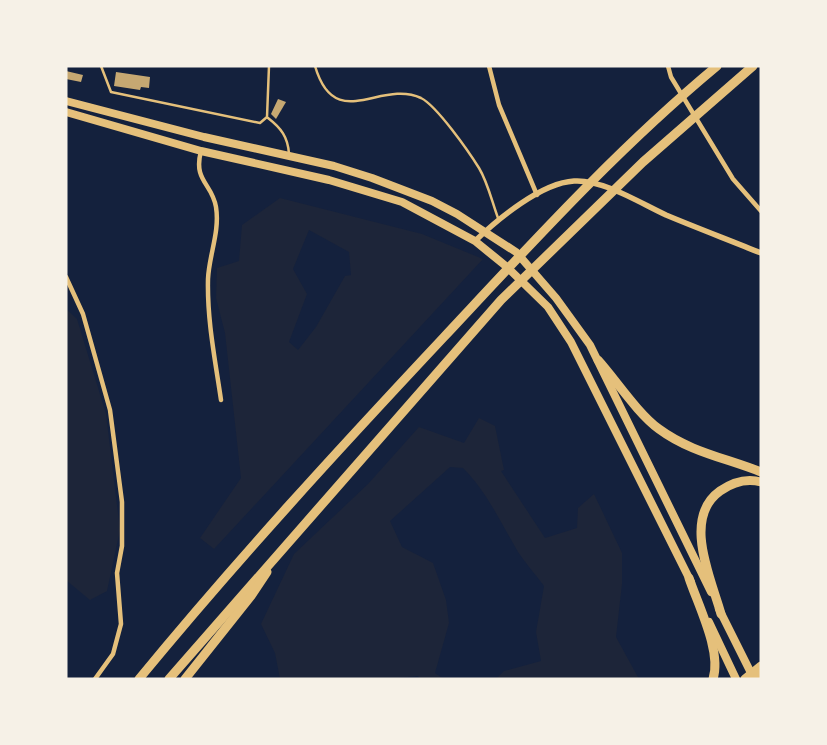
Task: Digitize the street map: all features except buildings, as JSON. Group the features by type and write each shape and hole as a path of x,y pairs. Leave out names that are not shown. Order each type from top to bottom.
{"highway":[{"path":"169,679 287,541 501,300 643,162 732,83 754,66"},
{"path":"139,679 277,517 489,289 623,148 715,67"},
{"path":"598,360 642,413 659,429 695,449 761,472"},
{"path":"722,614 704,554 700,532 701,520 709,501 728,485 747,480 761,482"},
{"path":"185,679 251,596 287,541"},
{"path":"689,578 715,655 716,670 713,679"},
{"path":"745,679 761,666"},
{"path":"755,679 761,675"}],"main road":[{"path":"66,101 204,137 334,166 406,190 457,214 516,252 535,272 580,330 598,360 755,679"},
{"path":"66,112 201,151 328,180 402,202 475,241 507,267 548,308 571,342 689,578 736,679"}],"street":[{"path":"489,66 499,105 537,195"},
{"path":"668,66 671,77 732,179 761,211"},
{"path":"201,151 198,164 202,180 216,206 216,233 208,270 207,312 221,400"},
{"path":"475,241 498,218 537,195 572,181 590,181 667,215 761,252"},
{"path":"66,277 82,314 110,410 122,502 122,546 117,573 121,624 113,654 95,679"}],"lane":[{"path":"101,66 111,92 260,123 267,117 269,66"},
{"path":"315,66 324,90 339,100 355,101 405,94 419,97 432,105 480,169 498,218"},
{"path":"267,117 284,133 288,140 289,155 292,157"}],"shaded area":[{"path":"280,198 422,234 483,259 214,549 200,538 241,478 225,333 216,298 217,268 239,261 242,225","holes":["309,230 349,252 351,275 345,276 316,327 298,350 289,342 307,294 293,269"]},
{"path":"66,309 77,319 106,414 120,530 107,591 90,600 66,580"},
{"path":"479,418 495,426 504,470 501,471 545,538 577,528 578,508 594,494 622,553 622,584 616,637 639,679 496,679 504,671 541,661 536,632 544,586 518,552 493,508 472,477 463,468 450,467 390,521 402,547 433,563 446,600 449,623 435,673 444,679 420,679 418,676 389,679 280,679 275,653 261,624 294,554 368,484 419,427 464,443"}]}
